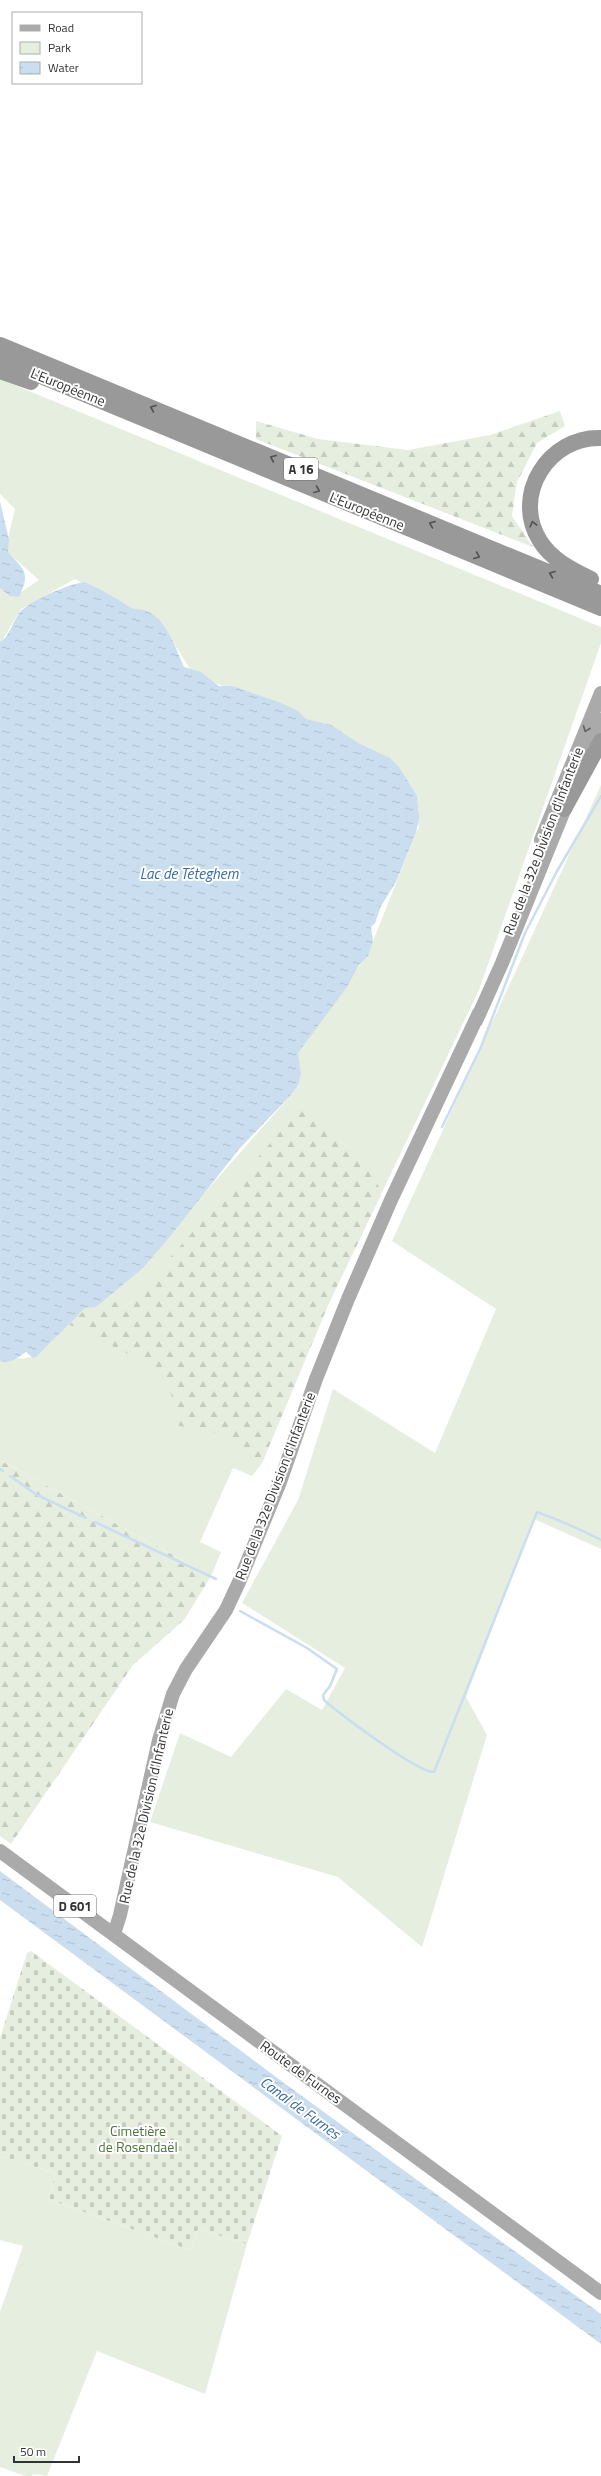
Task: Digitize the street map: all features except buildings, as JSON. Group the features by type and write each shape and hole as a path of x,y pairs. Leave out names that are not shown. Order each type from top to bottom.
{"highway":[{"name":"L'Européenne","path":"0,345 601,594"},
{"name":"L'Européenne","path":"0,359 601,608"},
{"path":"0,372 204,443"},
{"path":"601,438 575,442 555,454 537,476 530,503 534,528 546,549 566,566 601,584"},
{"path":"564,810 601,741"}],"main road":[{"name":"Rue de la 32e Division d'Infanterie","path":"488,991 520,891 601,693"},
{"name":"Rue de la 32e Division d'Infanterie","path":"114,1934 120,1915 161,1731 173,1694 183,1674 226,1610 239,1582 285,1468 321,1365 374,1240 409,1178 444,1101 488,991 502,963 601,720"},
{"name":"Route de Furnes","path":"0,1851 601,2293"}],"green space":[{"path":"0,379 601,627 601,643 479,990 329,1303 262,1463 252,1476 233,1468 200,1542 221,1552 211,1576 0,1460 0,1356 18,1359 31,1357 43,1350 56,1337 43,1278 134,1273 291,1095 291,1054 367,956 419,826 397,766 305,719 193,674 165,629 75,579 21,609 0,644 0,585 21,592 39,580 5,550 15,509 0,494"},
{"path":"560,411 565,426 537,443 517,482 512,516 533,547 256,439 256,421 318,439 408,450 490,435"},
{"path":"601,785 601,1549 534,1519 466,1697 487,1735 422,1947 338,1877 150,1822 180,1733 231,1757 286,1689 322,1710 345,1668 242,1603 298,1500 333,1389 435,1453 496,1309 392,1241"},
{"path":"301,1108 350,1144 369,1167 376,1180 381,1195 329,1303 262,1463 212,1431 179,1426 170,1390 159,1369 114,1347 94,1332 69,1325 87,1308 96,1307 105,1300 111,1303 135,1298"},
{"path":"0,1460 211,1576 184,1620 133,1665 11,1844 0,1836"},
{"name":"Cimetière de Rosendaël","path":"31,1951 282,2136 247,2244 198,2229 190,2250 48,2199 56,2173 0,2156 0,2038 27,1953"},
{"path":"0,2156 56,2173 48,2199 190,2250 198,2229 247,2244 205,2394 97,2351 47,2476 33,2474 32,2476 25,2476 0,2467 0,2312 23,2246 0,2240"}],"water":[{"path":"0,501 9,540 8,552 22,568 25,577 23,589 19,597 10,596 0,588"},
{"name":"Lac de Téteghem","path":"84,582 102,590 132,608 145,610 154,615 170,636 184,667 201,672 219,686 232,686 279,702 298,711 306,719 331,725 360,744 390,758 399,767 417,796 419,819 416,833 396,882 381,906 375,923 371,927 373,941 368,956 359,965 347,987 298,1053 301,1074 298,1085 290,1096 240,1148 143,1268 96,1307 85,1308 36,1357 33,1358 26,1352 14,1360 4,1362 0,1361 0,642 6,637 19,613 24,608 49,594 68,586"},
{"name":"Canal de Furnes","path":"0,1871 280,2080 601,2314 601,2344 0,1900"}],"waterway":[{"path":"442,1127 481,1047 525,933 556,873 601,796"},
{"path":"10,1476 37,1495 86,1518"},
{"path":"240,1611 307,1648 337,1669 330,1686 323,1695 324,1700 396,1753 425,1770 434,1772 537,1512 601,1540"},
{"path":"95,1522 216,1579"}]}
